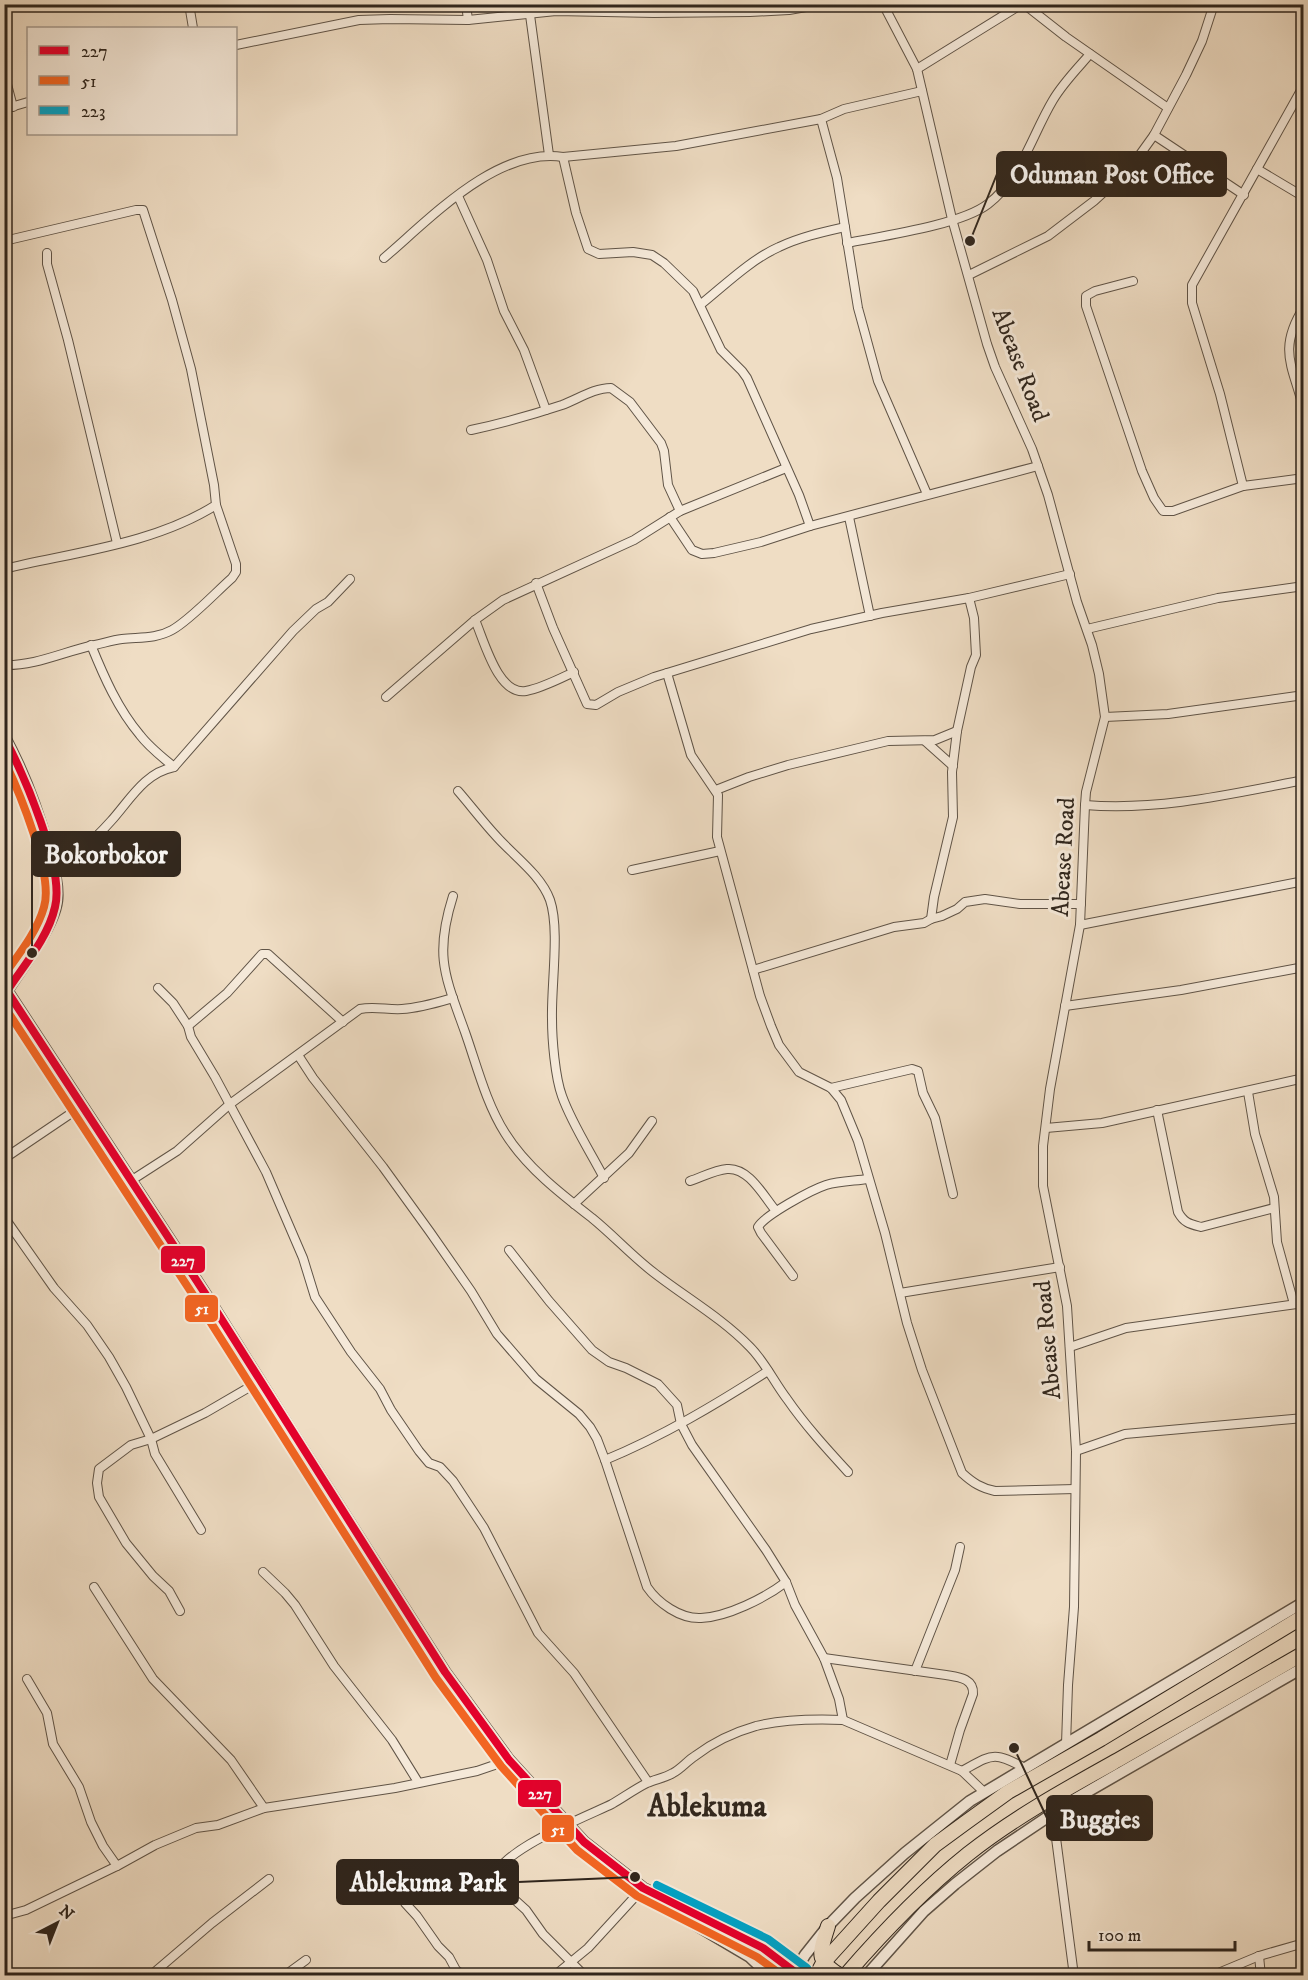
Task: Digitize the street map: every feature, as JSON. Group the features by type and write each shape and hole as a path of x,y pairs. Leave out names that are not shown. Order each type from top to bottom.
{"main road":[{"path":"816,1976 823,1963 879,1900 935,1845 1008,1792 1101,1739 1304,1616"},
{"path":"828,1926 820,1951 823,1963 843,1976 946,1873 1023,1814 1066,1787 1116,1761 1304,1653"},
{"path":"955,1811 965,1823"},
{"path":"946,1873 955,1884"}],"street":[{"path":"189,4 193,27"},
{"path":"466,4 468,20"},
{"path":"237,45 359,20 468,20 530,15 556,8 697,13 823,4"},
{"name":"Abease Road","path":"883,4 917,69 952,219 995,367 1038,466 1048,495 1099,674 1105,717 1084,805 1080,925 1050,1089 1043,1146 1043,1186 1067,1306 1076,1451 1074,1607 1066,1744"},
{"path":"917,69 1023,4 1168,108"},
{"path":"969,275 1038,242 1062,226 1131,167 1154,135 1203,41 1211,6"},
{"path":"530,15 549,155"},
{"path":"847,243 919,228 978,210 1001,191 1026,154 1052,102 1090,54"},
{"path":"4,73 9,108 27,102"},
{"path":"1243,486 1217,384 1192,303 1192,285 1304,85"},
{"path":"384,258 458,196 505,164 530,157 549,155 563,157 676,146 821,119 843,109 922,92"},
{"path":"821,119 830,150 858,308 879,381 927,494"},
{"path":"1154,135 1244,195"},
{"path":"563,157 576,213 588,249 599,254 633,252 652,255 664,263 693,291 721,350 747,378 810,526"},
{"path":"1257,169 1304,197"},
{"path":"458,196 487,260 504,311 524,350 546,410"},
{"path":"4,242 143,210 191,369 216,505 236,564 236,572 232,578 172,630 140,639 122,639 91,645 54,657 4,665"},
{"path":"700,304 743,270 778,247 820,232 845,227"},
{"path":"47,253 46,264 68,340 117,543"},
{"path":"1133,281 1095,291 1086,296 1086,306 1142,471 1154,498 1163,511 1173,511 1243,486 1304,476 1304,436"},
{"path":"1304,307 1288,339 1289,360 1304,410"},
{"path":"471,430 513,421 602,388 611,388 620,393 638,412 661,443 668,485 680,512"},
{"path":"670,517 692,550 702,554 714,553 1038,466"},
{"path":"386,697 475,620 503,600 634,540 680,512 786,468"},
{"path":"4,569 146,537 179,525 216,505"},
{"path":"849,517 870,616"},
{"path":"536,583 553,628 587,704 596,705 618,692 667,673 811,629 969,598 1070,574"},
{"path":"54,870 84,848 113,819 127,799 142,784 162,769 174,767 293,631 316,609 328,602 350,579"},
{"path":"1087,629 1218,598 1304,586"},
{"path":"931,919 953,817 953,765 957,731 971,667 976,655 974,618 969,598"},
{"path":"475,620 500,677 506,686 515,691 525,691 574,672"},
{"path":"91,645 109,686 131,723 140,736 174,767"},
{"path":"667,673 691,755 718,795 717,837 720,851 767,1016 781,1049 799,1072 831,1088 842,1101 848,1115 922,1370 962,1473 971,1482 995,1491 1075,1490"},
{"path":"1105,717 1168,714 1304,695"},
{"path":"716,790 768,770 877,744 901,740 935,740 957,731"},
{"path":"4,736 26,779 38,810 54,870 57,899 44,934 5,990 132,1180 446,1672 509,1760 566,1824 600,1856 648,1891 662,1905 750,1957 770,1976"},
{"path":"925,741 953,765"},
{"path":"1084,805 1119,807 1195,801 1304,780"},
{"path":"458,791 525,866 549,898 553,914 552,1022 558,1079 569,1111 603,1178"},
{"path":"632,870 720,851"},
{"path":"1080,925 1304,881"},
{"path":"453,896 444,928 442,954 445,972 491,1106 505,1134 526,1161 574,1204 651,1270 750,1347 808,1428 848,1472"},
{"path":"753,970 894,927 924,923 950,913 965,902 986,899 1020,904 1081,904"},
{"path":"188,1026 227,993 262,954 268,954 342,1022"},
{"path":"1065,1006 1181,990 1304,967"},
{"path":"158,988 173,1003 188,1026 191,1037 230,1104 279,1201 303,1258 315,1297 351,1352 380,1389 391,1410 419,1451 429,1463 440,1467 453,1480 484,1528 538,1633 574,1673 648,1782"},
{"path":"132,1180 177,1151 230,1104 360,1010 369,1007 417,1008 453,999"},
{"path":"298,1055 430,1232 497,1334 536,1379 579,1414 597,1438 647,1587 665,1607 699,1619 723,1614 769,1595 786,1582"},
{"path":"831,1088 912,1069 918,1071 923,1093 935,1118 952,1194"},
{"path":"1046,1128 1102,1123 1304,1078"},
{"path":"1248,1092 1255,1134 1270,1179 1279,1248 1293,1304"},
{"path":"4,1163 8,1155 82,1106"},
{"path":"1157,1110 1179,1212 1183,1220 1201,1227 1274,1208"},
{"path":"574,1204 629,1153 652,1121"},
{"path":"690,1181 725,1169 735,1169 747,1175 776,1211"},
{"path":"793,1276 758,1227 776,1211 827,1185 868,1179"},
{"path":"4,1216 54,1287 87,1325 109,1357 151,1439 155,1454 201,1530"},
{"path":"509,1250 549,1301 599,1356 658,1384 677,1405 681,1424 692,1445 786,1582 795,1605 824,1658 839,1699 843,1720"},
{"path":"900,1293 1060,1267"},
{"path":"1070,1347 1126,1328 1304,1303"},
{"path":"605,1460 646,1443 681,1424 768,1371"},
{"path":"180,1611 169,1591 153,1576 126,1543 99,1497 97,1483 99,1469 131,1445 151,1439 205,1413 260,1381"},
{"path":"1076,1451 1116,1436 1136,1432 1304,1418"},
{"path":"915,1671 955,1570 960,1547"},
{"path":"263,1572 285,1593 305,1619 334,1666 392,1740 418,1782"},
{"path":"94,1587 153,1679 231,1760 264,1808"},
{"path":"648,1891 763,1948 796,1974 828,1926 897,1861 955,1811 1304,1602"},
{"path":"824,1658 963,1678 970,1682 974,1688 950,1765"},
{"path":"866,1976 924,1911 997,1851 1073,1800 1101,1786 1304,1666"},
{"path":"27,1679 47,1713 53,1744 79,1787 91,1822 103,1846 117,1866"},
{"path":"585,1976 543,1934 526,1911 495,1882 494,1877 500,1867 514,1854 566,1824 611,1804 648,1782 672,1774 696,1755 723,1740 758,1726 843,1720 962,1771 984,1792"},
{"path":"962,1771 990,1756 999,1755 1025,1768"},
{"path":"4,1916 26,1910 164,1841 196,1828 218,1825 264,1808 395,1788 477,1772 509,1760"},
{"path":"1053,1815 1074,1976"},
{"path":"150,1976 212,1923 269,1879"},
{"path":"554,1976 588,1948 648,1891"},
{"path":"405,1903 460,1973 447,1975"},
{"path":"1211,1976 1259,1956 1304,1943"},
{"path":"1259,1956 1261,1976"},
{"path":"284,1976 306,1960"}],"transit line":[{"name":"227","path":"4,737 40,821 54,869 56,890 55,907 47,930 7,991"},
{"name":"51","path":"4,760 40,855 46,893 44,907 37,925 4,975"},
{"name":"227","path":"7,991 208,1298 445,1672 509,1760 584,1842 643,1888 763,1948 800,1976"},
{"name":"51","path":"4,1006 199,1304 436,1678 501,1766 577,1850 637,1896 757,1957 783,1976"},
{"name":"223","path":"657,1885 768,1939 807,1968"}],"place":[{"name":"Oduman Post Office","path":"970,241"},
{"name":"Bokorbokor","path":"32,953"},
{"name":"Buggies","path":"1014,1748"},
{"name":"Ablekuma Park","path":"635,1877"}],"district":[{"name":"Ablekuma","path":"707,1807"}]}
